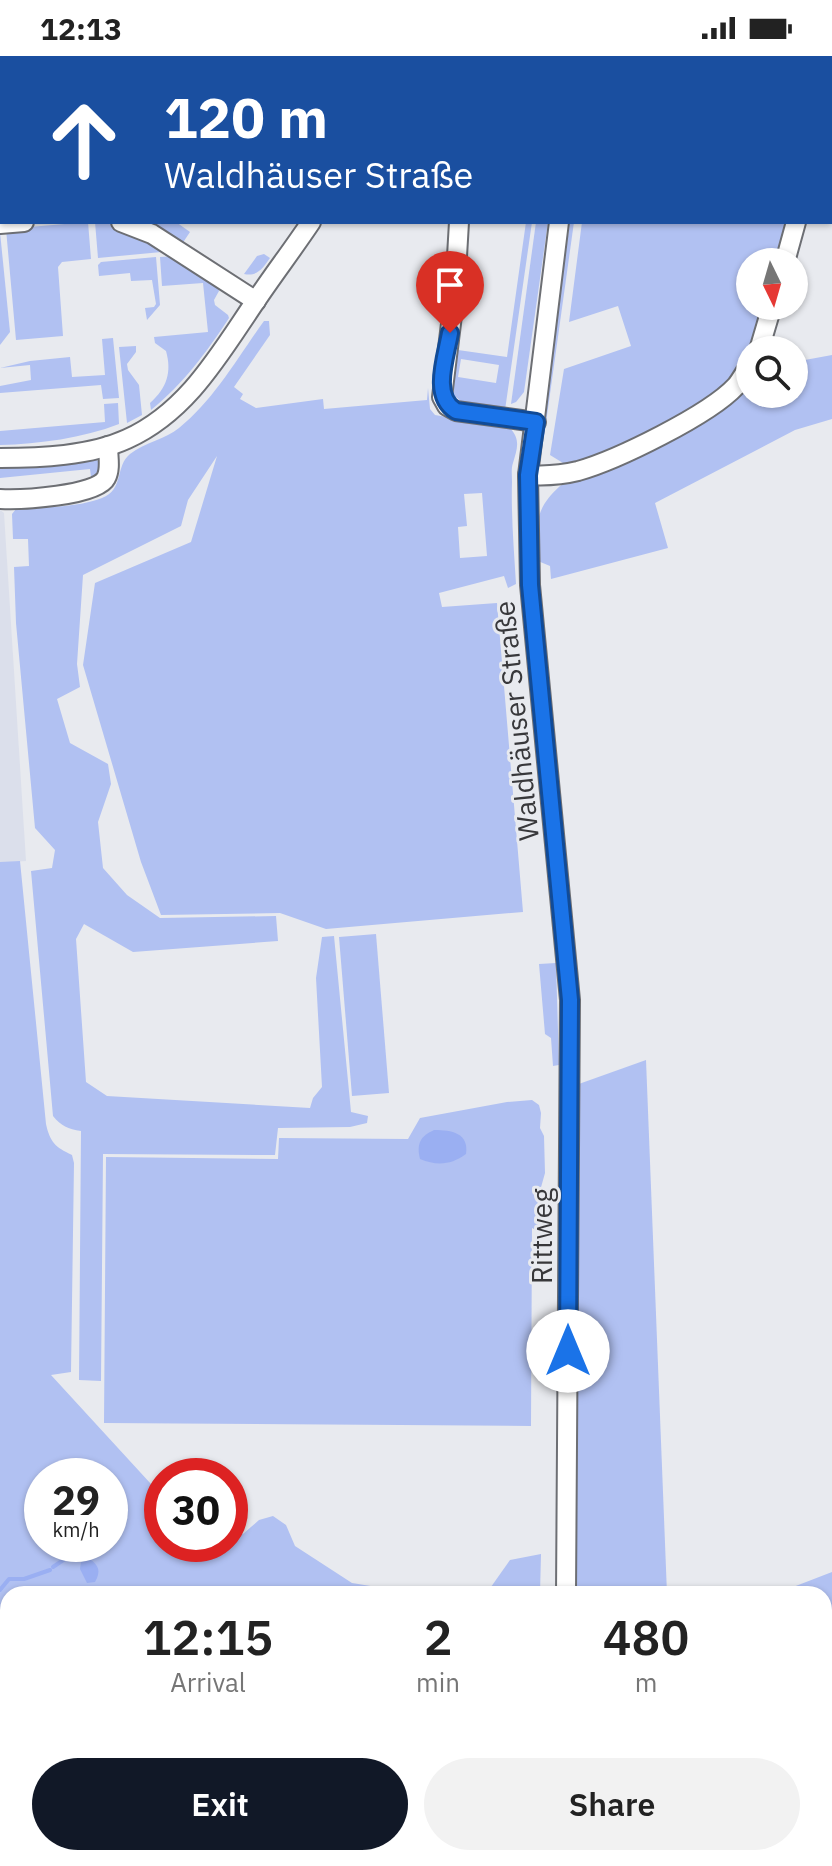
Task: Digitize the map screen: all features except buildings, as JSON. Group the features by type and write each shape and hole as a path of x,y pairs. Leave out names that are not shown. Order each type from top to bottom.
{"street":[{"path":"126,224 152,234 256,301"},
{"path":"0,458 37,457 108,446 155,423 191,393 310,224"},
{"path":"459,224 455,291 442,397 447,406 456,411 536,422"},
{"name":"Waldhäuser Straße","path":"559,224 528,475 530,585 570,1000 571,1071"},
{"path":"789,248 795,224"},
{"path":"528,475 578,471 646,442 689,420 736,386"},
{"path":"0,499 57,495 95,488 106,479 108,446"},
{"name":"Rittweg","path":"566,1586 571,1071"}],"shaded area":[{"path":"88,224 91,259 62,262 58,267 63,336 16,340 6,229"},
{"path":"95,224 123,226 172,251 98,258"},
{"path":"148,224 179,224 190,232 182,244"},
{"path":"526,224 532,224 505,410 463,403 450,392 458,340 458,350 507,357","holes":["461,359 499,365 496,383 458,377"]},
{"path":"536,224 548,224 524,392 511,404"},
{"path":"570,224 574,224 544,437 543,418"},
{"path":"582,224 790,224 784,248 736,248 736,320 762,320 756,336 736,336 736,371 726,383 684,414 632,442 607,453 563,463 550,455 564,369 631,346 618,306 569,322"},
{"path":"0,232 10,332 0,345"},
{"path":"264,254 270,258 262,268 253,274 244,274 257,256"},
{"path":"177,256 217,282 219,291 215,305 229,318 194,367 151,410 150,403 161,392 167,379 168,366 166,351 155,343 154,337 208,332 203,283 162,286 160,257"},
{"path":"156,257 160,305 147,320 145,308 156,304 152,280 131,281 130,273 99,276 98,265 101,262"},
{"path":"264,321 269,321 270,335 234,387 243,394 240,399 256,408 323,399 324,409 427,400 428,388 430,409 435,415 510,428 516,437 517,449 512,465 512,520 516,584 508,588 504,576 439,593 442,607 497,603 523,912 326,929 280,913 161,915 141,862 83,665 95,583 191,542 217,456 188,500 181,526 83,575 77,664 80,687 57,699 70,743 108,764 111,784 98,822 103,868 127,895 160,918 276,916 278,941 133,952 84,924 76,939 86,1082 107,1096 310,1108 322,1087 316,978 322,937 334,936 351,1112 368,1116 367,1123 350,1127 278,1128 275,1155 103,1154 101,1381 79,1380 81,1131 65,1126 53,1116 31,871 52,868 55,850 35,828 16,623 14,567 29,566 28,539 13,539 12,514 16,509 81,504 109,494 117,484 125,459 136,450 174,432 192,417","holes":["482,493 487,556 460,558 458,527 467,526 464,494"]},
{"path":"113,338 119,398 103,399 101,385 0,393 0,386 31,380 30,365 0,368 30,361 70,357 72,377 105,375 102,339"},
{"path":"136,346 136,352 127,364 139,385 142,415 127,423 119,347"},
{"path":"832,355 832,419 795,430 655,503 668,548 551,579 550,566 538,561 537,529 545,503 560,486 736,385 736,408 808,408 808,359"},
{"path":"118,403 119,424 61,439 0,445 0,431 105,422 104,404"},
{"path":"95,458 100,463 98,476 91,477 90,469 0,478 0,467"},
{"path":"0,510 4,513 26,861 0,863"},
{"path":"20,861 46,1124 52,1140 72,1155 74,1163 71,1372 51,1375 127,1458 24,1458 24,1562 128,1562 128,1459 144,1476 144,1562 248,1562 248,1530 259,1520 273,1516 286,1525 295,1546 352,1583 371,1586 0,1586 0,862"},
{"path":"376,934 389,1093 352,1096 339,937"},
{"path":"556,963 559,1065 553,1066 551,1038 545,1034 539,964"},
{"path":"646,1060 667,1586 575,1586 576,1085"},
{"path":"532,1100 539,1105 541,1113 545,1173 540,1191 544,1208 542,1226 536,1230 532,1228 531,1426 104,1423 106,1157 278,1159 279,1138 408,1139 420,1118"},
{"path":"434,1130 462,1137 466,1154 444,1163 420,1159 421,1141"},
{"path":"541,1554 540,1586 492,1586 510,1560"},
{"path":"81,1562 93,1562 98,1572 95,1582 87,1583 80,1569"},
{"path":"832,1572 832,1586 796,1586"}],"waterway":[{"path":"53,1567 60,1562"},
{"path":"3,1586 9,1579 24,1579 50,1570"}],"route":[{"path":"450,333 442,385 442,397 447,406 456,411 536,422 528,475 530,585 570,1000 568,1351"}]}
